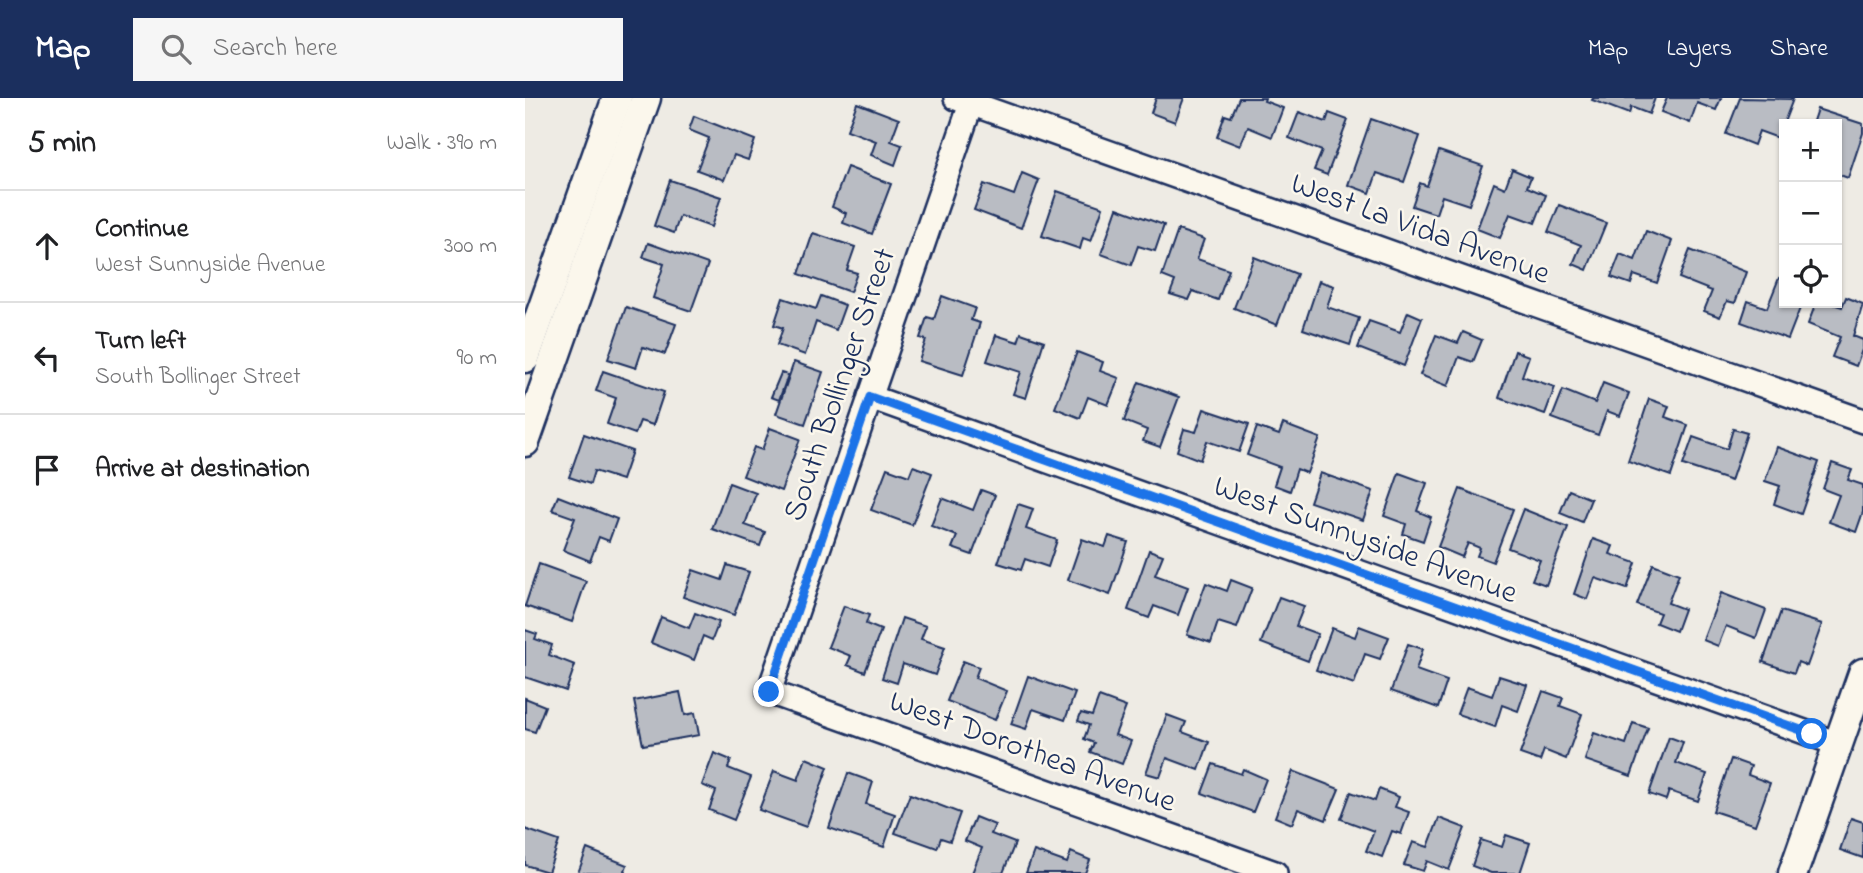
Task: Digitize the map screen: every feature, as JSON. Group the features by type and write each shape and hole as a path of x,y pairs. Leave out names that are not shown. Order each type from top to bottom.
{"street":[{"path":"525,358 617,98"},
{"path":"525,442 646,98"},
{"name":"South Bollinger Street","path":"769,692 870,397 967,100"},
{"name":"West La Vida Avenue","path":"967,100 1863,421"},
{"path":"525,374 530,390 525,406"},
{"name":"West Sunnyside Avenue","path":"870,397 1838,744"},
{"path":"1793,873 1863,673"},
{"name":"West Dorothea Avenue","path":"769,692 1275,873"}],"building":[{"path":"1156,98 1184,98 1175,122 1151,113"},
{"path":"1239,98 1265,98 1264,101 1283,108 1272,137 1248,127 1240,146 1217,137 1225,115 1231,117"},
{"path":"1655,98 1649,114 1631,107 1629,114 1592,100"},
{"path":"1667,98 1721,98 1716,110 1697,103 1690,123 1661,112"},
{"path":"1740,98 1793,99 1785,119 1779,119 1778,138 1759,131 1754,145 1726,134"},
{"path":"857,103 899,119 891,141 902,145 895,165 871,155 876,141 847,130"},
{"path":"1817,109 1863,124 1863,133 1848,178 1842,176 1842,119 1814,119"},
{"path":"1299,112 1326,122 1329,113 1348,120 1327,175 1314,170 1322,151 1289,138"},
{"path":"694,116 755,140 748,160 734,155 724,180 697,170 709,138 689,130"},
{"path":"1371,119 1420,136 1404,182 1377,173 1370,193 1348,185"},
{"path":"1439,151 1483,166 1469,205 1442,196 1436,214 1412,206 1420,183 1427,186"},
{"path":"847,167 891,184 872,234 843,223 846,213 832,207"},
{"path":"1512,169 1531,177 1527,187 1546,195 1535,223 1510,214 1500,238 1477,229 1494,183 1505,188"},
{"path":"1022,173 1039,180 1021,228 974,210 984,184 1014,195"},
{"path":"670,180 721,197 711,227 680,216 674,233 654,226"},
{"path":"1057,191 1103,207 1091,241 1083,238 1080,249 1042,236"},
{"path":"1559,205 1606,223 1587,270 1573,264 1581,245 1548,232"},
{"path":"1117,208 1164,225 1155,251 1138,246 1131,265 1101,254"},
{"path":"1178,230 1204,239 1197,259 1229,270 1218,300 1193,291 1189,300 1170,294 1175,281 1162,276"},
{"path":"1646,231 1672,241 1657,283 1634,275 1631,284 1611,277 1620,254 1635,260"},
{"path":"813,233 855,247 847,270 857,273 850,292 799,274"},
{"path":"648,243 708,264 691,311 653,298 664,264 643,257"},
{"path":"1690,250 1746,272 1735,303 1727,301 1720,317 1704,311 1712,291 1679,278"},
{"path":"1254,257 1297,274 1277,325 1234,308"},
{"path":"1779,278 1779,308 1800,308 1788,339 1741,322 1748,301 1767,308"},
{"path":"1319,281 1334,286 1327,307 1359,318 1350,345 1303,329"},
{"path":"821,296 845,305 836,330 816,322 805,355 777,345 783,328 774,325 783,298 816,309"},
{"path":"942,296 975,308 971,320 980,323 963,375 919,361 926,340 920,338 927,317 934,319"},
{"path":"1846,297 1863,304 1853,336 1863,340 1856,366 1832,357 1840,337 1808,324 1814,308 1842,307"},
{"path":"626,307 676,324 665,354 643,347 636,368 608,359"},
{"path":"1408,312 1422,318 1404,366 1358,348 1369,321 1400,332"},
{"path":"1463,332 1482,340 1473,362 1459,357 1448,386 1420,375 1436,335 1458,343"},
{"path":"1021,333 1044,341 1026,398 1013,394 1021,372 987,361 996,335 1018,342"},
{"path":"1515,351 1529,356 1522,376 1555,387 1545,414 1499,398"},
{"path":"1077,352 1103,362 1100,371 1119,378 1108,405 1088,397 1080,418 1055,408"},
{"path":"794,362 823,372 805,424 776,414"},
{"path":"603,371 664,392 653,425 640,421 635,434 607,424 616,398 596,391"},
{"path":"781,373 788,375 779,400 771,397"},
{"path":"1139,382 1179,397 1160,447 1143,441 1147,430 1124,421"},
{"path":"1603,383 1629,393 1620,416 1607,411 1598,435 1552,418 1563,390 1595,403"},
{"path":"1649,399 1669,406 1665,417 1688,425 1671,476 1628,461"},
{"path":"1204,409 1249,424 1239,452 1207,441 1200,460 1177,451 1184,429 1196,432"},
{"path":"1283,424 1320,438 1307,473 1297,469 1290,491 1274,485 1280,467 1247,455 1257,427 1279,435"},
{"path":"770,428 800,439 781,491 743,476 754,447 762,450"},
{"path":"1733,429 1747,433 1731,481 1683,465 1693,437 1727,449"},
{"path":"584,434 632,451 622,480 594,471 590,484 569,477"},
{"path":"1777,447 1819,462 1801,514 1774,504 1780,486 1765,481"},
{"path":"1832,463 1852,470 1848,480 1863,485 1863,512 1856,532 1829,522 1839,495 1823,489"},
{"path":"913,466 932,473 912,525 871,510 887,468 909,476"},
{"path":"1320,473 1373,491 1363,520 1310,502"},
{"path":"1399,473 1427,483 1417,511 1431,517 1423,541 1403,534 1406,524 1384,516"},
{"path":"729,483 756,493 745,525 765,532 760,546 712,529"},
{"path":"1460,489 1513,509 1493,562 1477,556 1480,548 1468,543 1462,557 1438,547"},
{"path":"981,490 995,495 972,555 952,548 957,536 931,526 942,498 973,510"},
{"path":"1569,490 1591,499 1582,522 1560,513"},
{"path":"558,496 617,519 609,541 599,537 590,561 563,550 575,518 552,510"},
{"path":"1018,504 1033,509 1026,529 1057,540 1048,567 1025,559 1021,570 998,563"},
{"path":"1523,509 1568,527 1546,585 1532,580 1540,560 1508,548"},
{"path":"1109,536 1128,542 1110,595 1068,580 1082,539 1105,547"},
{"path":"1593,539 1613,546 1610,554 1636,563 1627,589 1595,578 1587,599 1574,594"},
{"path":"1149,550 1163,555 1155,575 1188,587 1178,615 1154,606 1149,618 1128,610"},
{"path":"539,564 586,581 572,622 525,606"},
{"path":"1653,564 1679,574 1668,603 1684,609 1676,631 1656,623 1660,613 1637,605"},
{"path":"727,565 749,572 734,615 683,597 693,570 722,580"},
{"path":"1231,580 1252,588 1237,628 1218,622 1211,643 1187,635 1206,583 1227,591"},
{"path":"1721,593 1766,610 1756,638 1726,626 1718,646 1703,640"},
{"path":"1279,597 1304,606 1296,626 1318,634 1308,661 1261,643"},
{"path":"844,606 869,615 866,624 881,630 865,672 847,665 851,656 828,647"},
{"path":"1781,611 1822,624 1807,666 1798,662 1794,673 1763,662"},
{"path":"695,613 719,622 712,640 703,636 694,660 651,643 661,617 689,628"},
{"path":"902,618 926,626 921,639 945,647 935,675 903,664 897,683 882,678"},
{"path":"1359,626 1389,637 1380,659 1365,654 1354,684 1316,670 1332,628 1355,637"},
{"path":"525,630 537,634 535,639 552,645 549,655 575,665 566,691 525,677"},
{"path":"1408,644 1423,649 1416,670 1447,681 1438,708 1391,691"},
{"path":"963,661 979,667 975,678 1007,691 995,720 947,701"},
{"path":"1028,676 1075,693 1065,720 1033,709 1026,729 1011,724"},
{"path":"1499,676 1527,685 1518,711 1502,705 1495,727 1457,714 1467,687 1492,696"},
{"path":"1543,691 1563,698 1560,706 1582,714 1566,759 1544,750 1540,761 1520,754"},
{"path":"680,692 685,715 695,713 699,735 643,745 634,701"},
{"path":"1099,697 1126,707 1115,735 1131,741 1122,764 1090,752 1094,743 1084,739 1089,725 1078,721 1081,713 1092,716"},
{"path":"525,698 545,706 535,732 525,729"},
{"path":"1167,715 1186,722 1182,732 1209,742 1199,770 1167,758 1160,777 1146,773"},
{"path":"1633,723 1648,728 1631,776 1585,760 1594,733 1626,744"},
{"path":"1669,737 1683,742 1676,763 1707,774 1698,801 1669,791 1666,800 1649,794"},
{"path":"714,753 731,760 728,768 751,777 734,820 709,810 716,791 702,785"},
{"path":"806,758 828,767 806,827 759,810 774,771 798,780"},
{"path":"1731,759 1751,766 1748,775 1770,783 1755,825 1713,811"},
{"path":"1213,764 1241,774 1243,769 1266,779 1253,812 1202,793"},
{"path":"1293,771 1339,789 1326,820 1298,809 1292,824 1275,817"},
{"path":"848,773 873,782 866,804 895,814 884,847 829,828"},
{"path":"1379,789 1399,797 1395,807 1409,812 1401,834 1392,831 1382,857 1366,851 1374,831 1341,819 1351,792 1375,801"},
{"path":"910,794 960,813 950,841 941,838 937,848 895,833"},
{"path":"975,817 995,825 991,834 1015,843 1003,873 972,873 982,848 965,841"},
{"path":"1439,818 1465,828 1449,870 1427,861 1423,871 1404,865 1413,842 1428,847"},
{"path":"1851,818 1863,822 1863,858 1840,850"},
{"path":"525,829 559,841 548,872 525,865"},
{"path":"1506,835 1530,843 1520,873 1491,873 1472,866 1481,840 1502,847"},
{"path":"587,849 627,865 624,873 578,873"},
{"path":"1034,851 1067,863 1071,852 1090,860 1085,873 1026,873"}],"route":[{"path":"769,692 870,397 1812,734"}]}
